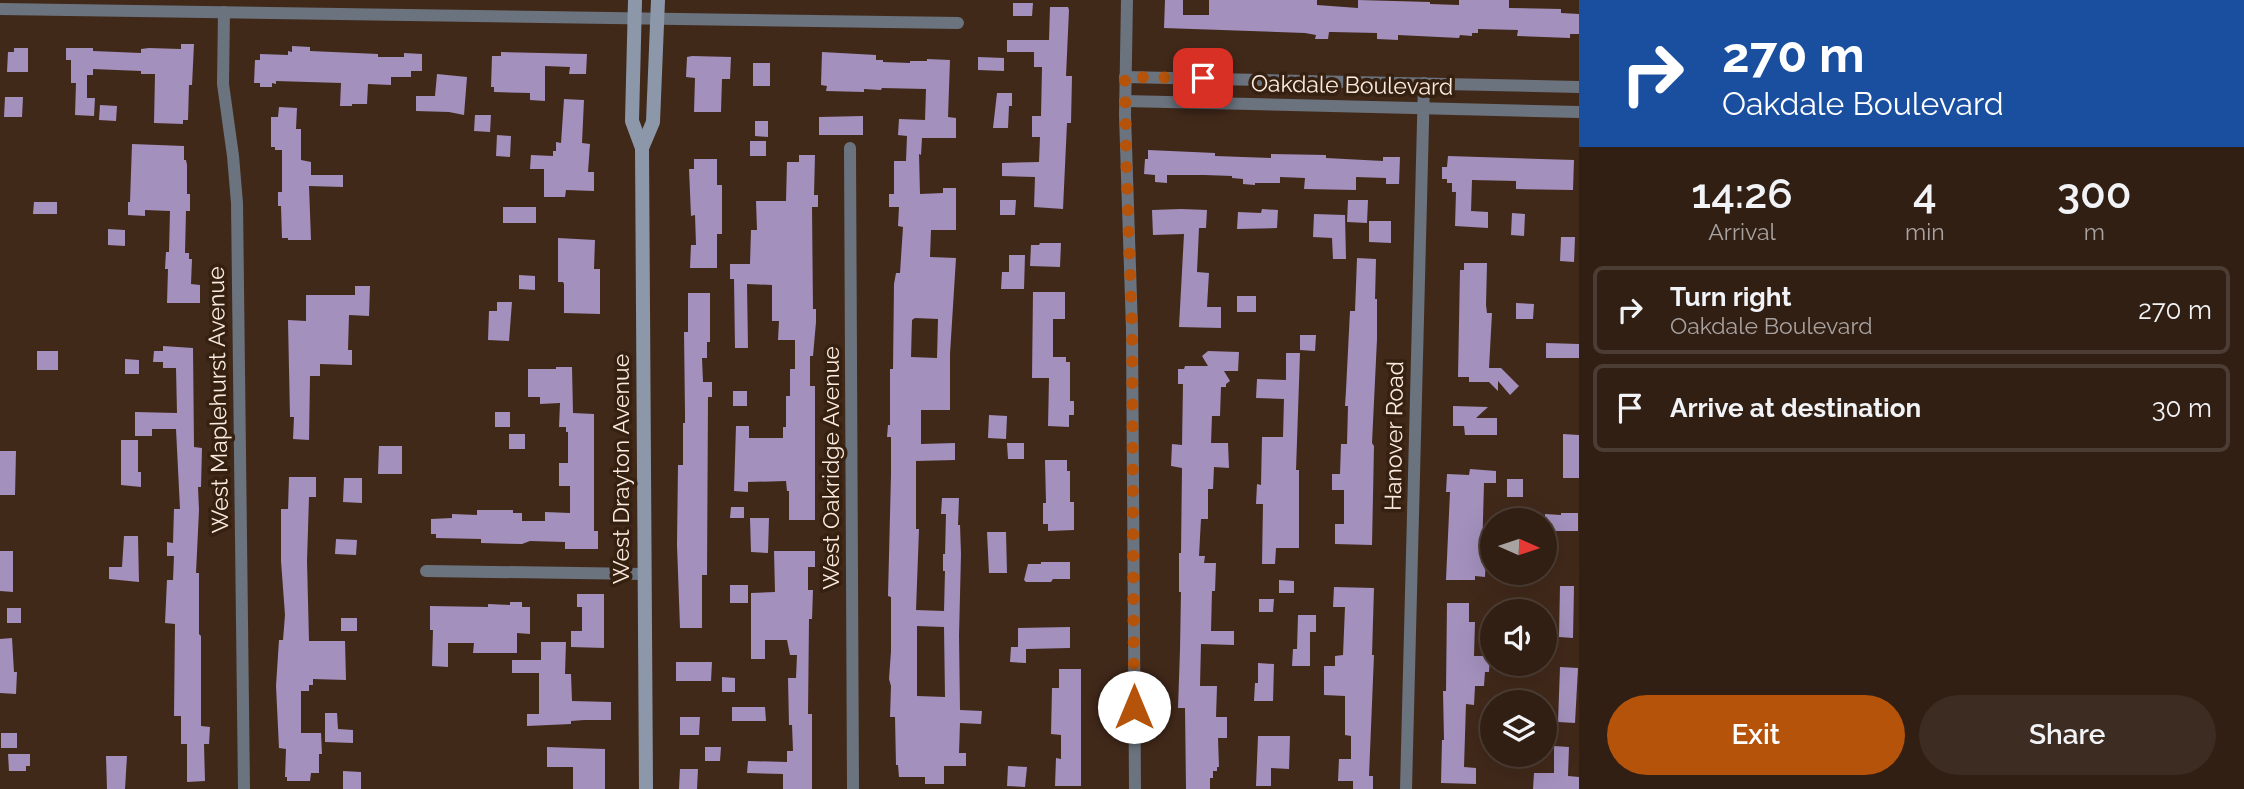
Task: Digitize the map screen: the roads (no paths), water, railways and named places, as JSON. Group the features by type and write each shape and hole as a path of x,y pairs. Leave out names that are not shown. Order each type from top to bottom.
{"street":[{"name":"West Drayton Avenue","path":"635,0 632,121 642,148 646,789"},
{"name":"West Drayton Avenue","path":"642,148 653,122 658,0"},
{"path":"1127,0 1125,101 1132,329 1135,789"},
{"path":"0,9 958,23"},
{"name":"West Maplehurst Avenue","path":"224,12 223,85 237,203 244,789"},
{"name":"Oakdale Boulevard","path":"1125,77 1579,87"},
{"name":"Hanover Road","path":"1406,789 1424,83"},
{"name":"Oakdale Boulevard","path":"1125,101 1579,111"},
{"name":"West Oakridge Avenue","path":"850,148 853,789"},
{"path":"426,570 645,574"}]}
